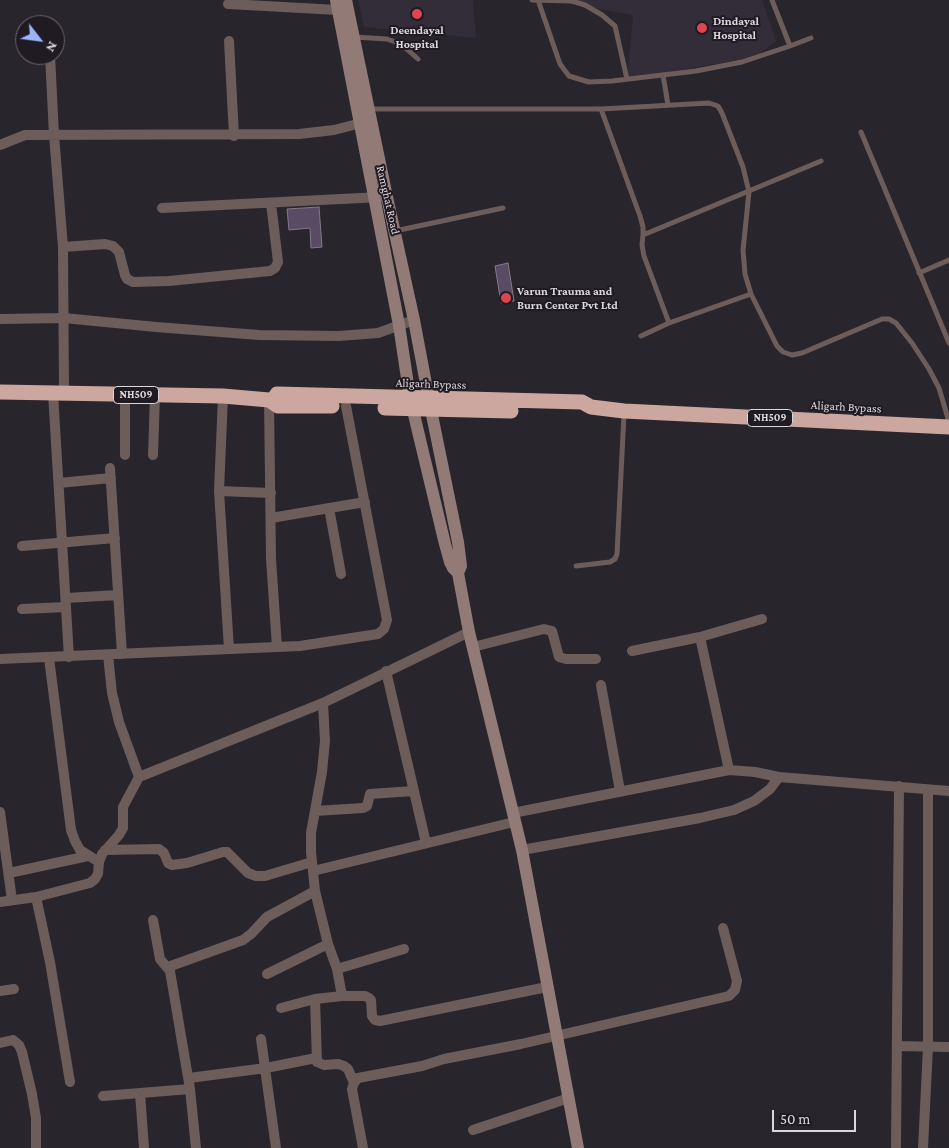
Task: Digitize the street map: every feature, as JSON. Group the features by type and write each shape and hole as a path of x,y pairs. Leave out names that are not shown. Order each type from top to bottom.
{"highway":[{"name":"Aligarh Bypass","path":"0,392 61,389 124,394 223,396 270,400 278,406 412,404"},
{"name":"Aligarh Bypass","path":"270,400 278,394 430,405 581,412 591,407 624,411 949,427"}],"main road":[{"name":"Ramghat Road","path":"340,3 354,37 412,404 447,553 452,568 458,573 460,566 458,542 414,320 395,231 380,197"},
{"name":"Ramghat Road","path":"340,3 367,118"},
{"path":"458,573 472,647 522,850 578,1148"}],"street":[{"path":"228,4 340,3"},
{"path":"229,41 234,136"},
{"path":"50,65 63,247 65,370 61,389 59,483 70,657"},
{"path":"0,145 25,135 234,136 298,134 334,130 367,118"},
{"path":"162,208 380,197"},
{"path":"63,247 105,244 113,246 119,252 124,275 133,282 169,281 270,271 276,268 278,262 271,203"},
{"path":"0,319 64,318 259,335 339,336 378,332 414,320"},
{"path":"124,394 125,455"},
{"path":"153,455 156,395"},
{"path":"223,396 219,491 229,649"},
{"path":"270,400 271,559 277,647"},
{"path":"0,659 300,646 378,634 384,629 386,620 346,406"},
{"path":"59,483 110,473 122,654"},
{"path":"219,491 271,494"},
{"path":"272,518 365,502"},
{"path":"330,508 341,574"},
{"path":"22,546 115,538"},
{"path":"22,609 118,595"},
{"path":"632,651 700,637 762,619"},
{"path":"472,647 544,629 552,632 560,657 566,659 596,659"},
{"path":"0,902 36,897 90,883 95,879 98,874 99,862 105,850 123,828 123,807 138,776 323,703 469,632"},
{"path":"700,637 729,770"},
{"path":"108,655 112,692 119,722 138,776"},
{"path":"49,658 71,830 80,850 99,862"},
{"path":"386,671 426,842"},
{"path":"601,685 620,791"},
{"path":"323,703 325,741 322,772 311,833 313,866 315,891 328,944 337,968 342,996"},
{"path":"105,850 159,848 164,853 168,863 172,864 187,863 223,852 231,855 239,866 248,873 256,876 265,876 426,842 514,817 620,791 729,770 755,772 779,777 949,791"},
{"path":"522,850 700,818 734,810 754,801 770,789 779,777"},
{"path":"896,1148 899,786"},
{"path":"923,1148 928,1047 928,790"},
{"path":"315,811 363,808 367,806 370,794 414,791"},
{"path":"0,812 12,900"},
{"path":"8,873 88,856"},
{"path":"168,967 243,940 252,934 267,918 315,891"},
{"path":"36,897 50,962 70,1082"},
{"path":"153,920 160,958 170,971 190,1089 196,1148"},
{"path":"363,1148 352,1089 358,1078 422,1066 444,1059 556,1036 729,996 735,990 737,981 723,928"},
{"path":"268,974 328,944"},
{"path":"337,968 404,949"},
{"path":"281,1008 316,999 365,996 371,1000 372,1016 375,1020 380,1021 547,987"},
{"path":"0,991 14,989"},
{"path":"316,999 316,1058 320,1064 344,1066 354,1083"},
{"path":"261,1039 276,1148"},
{"path":"0,1043 13,1040 19,1045 22,1052 36,1118 36,1148"},
{"path":"897,1046 949,1047"},
{"path":"188,1078 266,1068 316,1058"},
{"path":"102,1096 190,1089"},
{"path":"140,1093 144,1148"},
{"path":"473,1130 568,1098"}],"lane":[{"path":"532,0 572,1 585,5 602,15 615,26 628,79"},
{"path":"538,0 560,64 569,76 589,82 696,71 742,62 811,38"},
{"path":"772,0 790,46"},
{"path":"354,37 387,38 401,44 418,59"},
{"path":"663,75 668,105"},
{"path":"367,118 709,103 718,106 743,167 749,192 743,250 745,274 751,294 777,346 783,352 792,355 802,353 882,319 889,319 896,323 929,368 939,388 949,422"},
{"path":"601,109 642,221 644,256 669,323"},
{"path":"861,132 949,342"},
{"path":"643,236 821,161"},
{"path":"395,231 503,208"},
{"path":"919,273 949,260"},
{"path":"641,336 669,323 751,294"},
{"path":"576,566 610,562 615,559 617,554 624,411"}],"shaded area":[{"name":"Deendayal Hospital","path":"358,0 473,0 476,38 364,27"},
{"name":"Dindayal Hospital","path":"547,0 762,0 776,41 756,57 627,79 633,15"}],"building":[{"path":"319,207 322,247 311,248 310,228 289,230 287,209"},
{"path":"508,263 514,301 501,303 495,266"}],"place":[{"name":"Deendayal Hospital","path":"417,14"},
{"name":"Dindayal Hospital","path":"702,28"},
{"name":"Varun Trauma and Burn Center Pvt Ltd","path":"506,298"}]}
